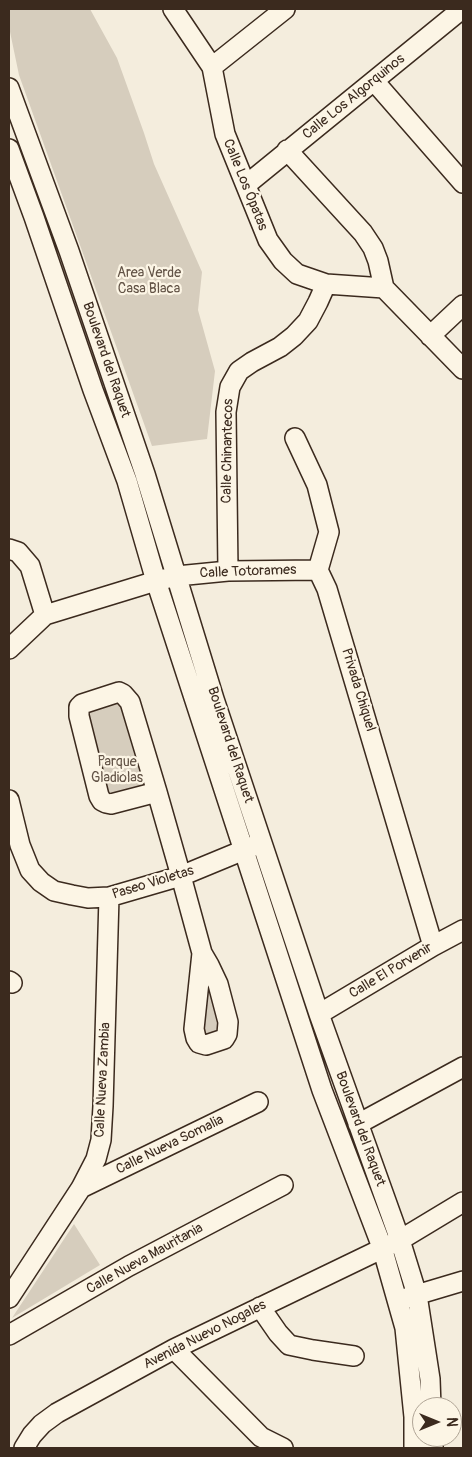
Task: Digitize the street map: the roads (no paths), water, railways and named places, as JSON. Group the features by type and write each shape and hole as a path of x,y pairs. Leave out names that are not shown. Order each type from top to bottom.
{"street":[{"name":"Calle Los Ópatas","path":"173,9 212,67 224,134 268,240 283,261 297,274 326,284 384,288"},
{"path":"212,67 285,9"},
{"name":"Calle Los Algorquinos","path":"246,185 462,9"},
{"path":"374,81 460,172"},
{"name":"Boulevard del Raquet","path":"9,88 145,474 214,699 253,846 322,1090 382,1247 398,1301 406,1338 414,1417 414,1448"},
{"name":"Boulevard del Raquet","path":"9,149 93,390 127,481 156,581 253,846 319,1014 400,1240 417,1295 431,1397"},
{"path":"287,150 363,233 373,248 378,261 384,288 463,369"},
{"name":"Calle Chinantecos","path":"228,571 226,412 230,387 239,371 280,348 308,321 326,284"},
{"path":"430,336 463,305"},
{"path":"295,438 317,485 329,532 318,570"},
{"path":"127,481 145,474"},
{"path":"9,548 18,552 30,566 45,615 9,649"},
{"name":"Calle Totorames","path":"45,615 177,576 228,571 318,570"},
{"name":"Privada Chiquel","path":"318,570 327,589 432,946"},
{"path":"157,792 111,804 102,801 99,796 79,716 79,707 82,704 119,692 127,697 130,702 157,792 202,953"},
{"name":"Paseo Violetas","path":"9,800 20,845 30,870 41,882 54,891 72,895 88,898 109,897 181,876 253,846"},
{"name":"Calle Nueva Zambia","path":"9,1298 81,1188 96,1159 101,1140 109,897"},
{"name":"Calle El Porvenir","path":"319,1014 432,946 463,930"},
{"path":"358,1124 463,1067"},
{"name":"Calle Nueva Somalia","path":"81,1188 258,1102"},
{"name":"Calle Nueva Mauritania","path":"9,1335 128,1266 283,1185"},
{"name":"Avenida Nuevo Nogales","path":"24,1448 42,1424 57,1413 174,1349 382,1247 400,1240 463,1202"},
{"path":"398,1301 463,1281"},
{"path":"260,1307 289,1345 354,1356"},
{"path":"174,1349 260,1442 283,1448"}],"park label":[{"name":"Area Verde Casa Blaca","path":"149,282"},
{"name":"Parque Gladiolas","path":"117,770"}]}
